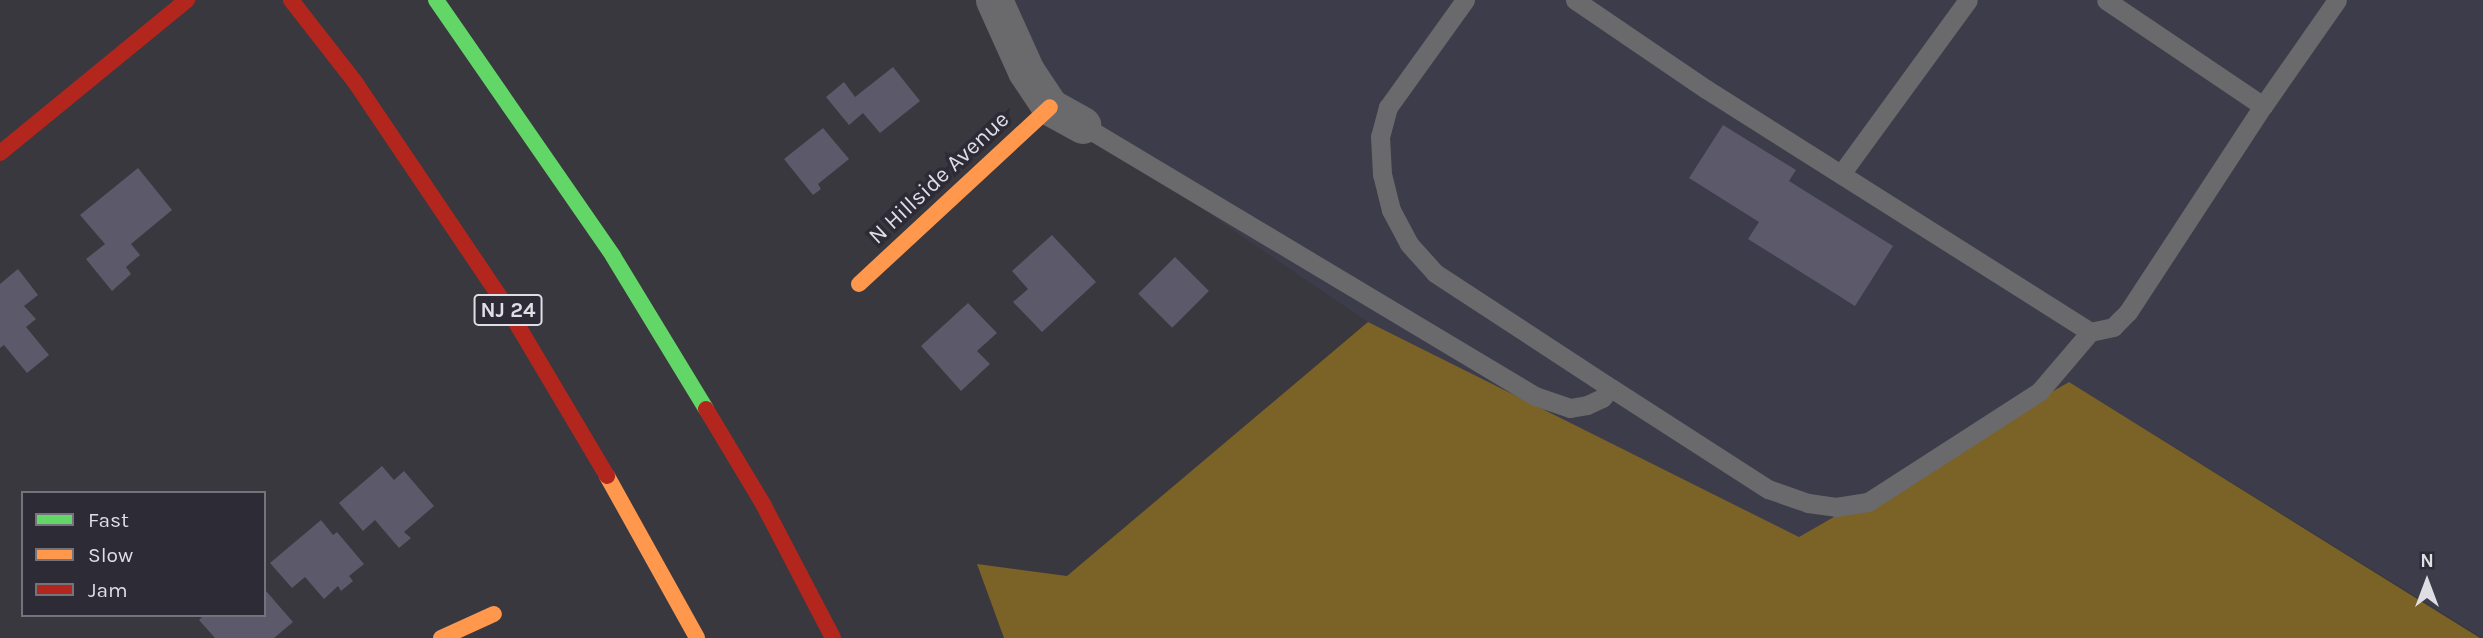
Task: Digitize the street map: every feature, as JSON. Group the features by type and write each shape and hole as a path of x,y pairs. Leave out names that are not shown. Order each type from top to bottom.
{"main road":[{"path":"0,153 187,0"},
{"name":"NJ 24","path":"291,0 355,82 505,304 652,552 697,638"},
{"path":"436,0 614,256 763,504 833,638"},
{"name":"N Hillside Avenue","path":"859,284 1050,107"},
{"path":"440,638 494,614"}],"street":[{"path":"994,0 1026,71 1050,107 1082,125"}],"lane":[{"path":"1465,0 1388,107 1380,136 1382,174 1391,210 1409,244 1435,272 1768,489 1808,503 1836,507 1868,502 2007,415 2039,392 2090,332 2113,327 2128,312 2263,106 2337,0"},
{"path":"1575,0 1649,52 2090,332"},
{"path":"1841,174 1968,0"},
{"path":"2106,0 2263,106"},
{"path":"1082,125 1535,396 1570,408 1587,405 1611,388"}],"shaded area":[{"path":"1001,0 2483,0 2483,638 2069,382 1799,537 1368,322 1045,102"},
{"path":"1368,322 1799,537 2069,382 2480,638 1004,638 977,564 1067,576"}],"building":[{"path":"893,67 920,101 880,133 863,113 849,125 826,97 844,82 855,97"},
{"path":"1723,125 1796,170 1789,181 1893,246 1855,306 1748,239 1759,222 1689,178"},
{"path":"823,128 849,159 818,184 821,189 813,195 784,159"},
{"path":"138,168 172,210 131,244 140,255 126,267 131,274 112,291 86,259 105,244 80,215"},
{"path":"1052,235 1096,282 1042,332 1013,302 1028,289 1012,271"},
{"path":"1175,257 1209,291 1172,328 1138,294"},
{"path":"18,269 38,295 24,306 36,319 26,327 49,355 27,373 4,345 0,348 0,284"},
{"path":"968,303 997,333 977,351 990,364 961,391 921,346"},
{"path":"382,466 394,480 404,471 434,506 404,532 411,538 399,548 375,520 363,531 339,503"},
{"path":"321,520 333,535 337,532 364,564 349,576 353,581 341,591 338,586 324,599 305,577 292,588 270,563"},
{"path":"266,591 293,622 274,638 215,638 199,620 202,617 266,617"}],"traffic: fast":[{"path":"436,0 613,256 706,409"}],"traffic: slow":[{"path":"859,284 1050,107"},
{"path":"607,476 697,638"},
{"path":"441,638 494,614"}],"traffic: jam":[{"path":"0,153 187,0"},
{"path":"291,0 355,82 505,304 607,476"},
{"path":"706,409 763,504 833,638"}]}
